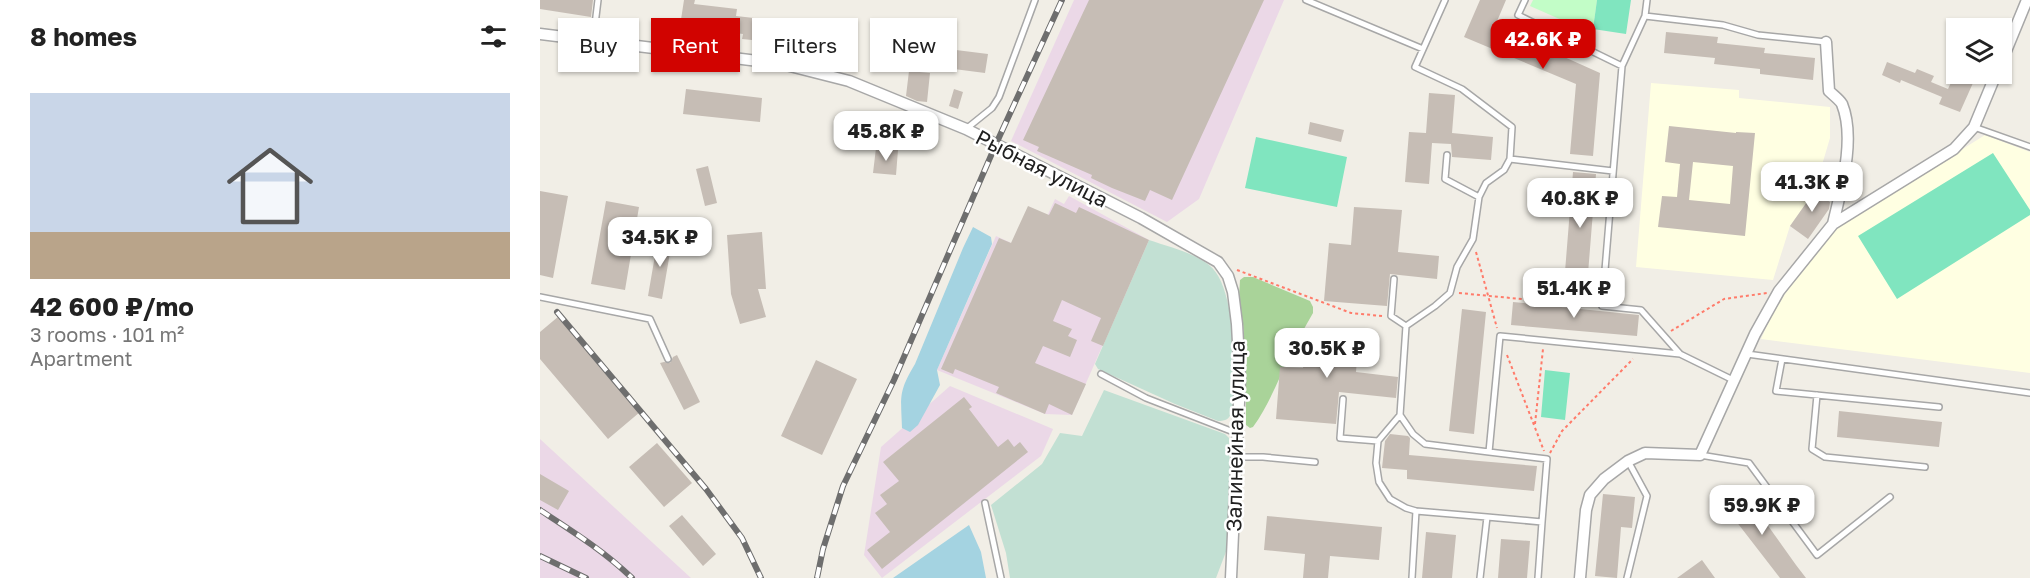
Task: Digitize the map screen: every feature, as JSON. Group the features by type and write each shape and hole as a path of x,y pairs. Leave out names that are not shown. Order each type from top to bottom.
{"street":[{"path":"2012,41 2026,13 2027,0"},
{"name":"Рыбная улица","path":"540,34 558,36"},
{"path":"1826,42 1829,91 1841,103 1848,134 1842,186 1833,224"},
{"name":"Рыбная улица","path":"639,47 782,64 849,81 966,129 1141,218 1218,262"},
{"path":"1580,578 1586,510 1590,495 1604,479 1628,461 1645,453 1700,455 1765,314 1779,291 1833,224 1954,149 1974,127 1992,84"},
{"name":"Залинейная улица","path":"1218,262 1231,283 1235,301 1240,380 1232,578"}],"lane":[{"path":"596,18 598,0"},
{"path":"966,129 992,108 999,97 1035,0"},
{"path":"1306,0 1423,49"},
{"path":"1406,326 1435,306 1450,292 1457,267 1473,239 1479,197 1486,183 1504,170 1510,159 1512,127 1462,89 1415,67 1445,0"},
{"path":"1525,0 1518,15 1622,66"},
{"path":"1647,0 1645,16 1622,66 1602,306 1641,310 1680,354"},
{"path":"1645,16 1826,42"},
{"path":"1974,127 2030,147"},
{"path":"1446,155 1445,179 1479,197"},
{"path":"1510,159 1613,171"},
{"path":"1394,279 1391,316 1406,326"},
{"path":"540,297 650,318 668,359"},
{"path":"1406,326 1400,414 1378,441 1376,463 1379,482 1390,499 1416,511 1542,522"},
{"path":"1489,452 1500,336 1680,354 1734,381"},
{"path":"1747,354 2030,393"},
{"path":"1782,359 1776,391 1939,407"},
{"path":"1101,374 1146,398 1238,434"},
{"path":"1817,395 1812,449 1825,457 1925,467"},
{"path":"1343,399 1341,438 1378,441"},
{"path":"1400,414 1413,434 1425,444 1547,459 1538,578"},
{"path":"1700,455 1749,463 1818,555 1890,497"},
{"path":"1237,457 1315,462"},
{"path":"1627,578 1647,496 1628,461"},
{"path":"985,503 1001,578"},
{"path":"1412,578 1416,511"},
{"path":"1480,578 1487,517"}],"path":[{"path":"1473,239 1500,336 1547,459"},
{"path":"1218,262 1351,314 1391,316"},
{"path":"1664,335 1724,298 1779,291"},
{"path":"1450,292 1602,306"},
{"path":"1535,427 1544,341"},
{"path":"1547,459 1562,431 1641,350"}],"shaded area":[{"path":"1074,0 1284,0 1199,199 1167,222 1011,141"},
{"path":"1651,83 1739,90 1739,98 1830,107 1830,138 1814,192 1790,226 1773,280 1636,267"},
{"path":"1985,135 2030,152 2030,373 1761,339 1785,294 1837,228"},
{"path":"1069,196 1149,240 1072,415 1045,414 937,370 996,236 1031,252 1055,199 1064,204"},
{"path":"1149,240 1180,250 1209,265 1218,276 1225,292 1230,312 1234,378 1232,412 1225,420 1218,421 1175,404 1098,369 1095,364"},
{"path":"950,386 1053,429 1041,456 882,578 864,555 881,447"},
{"path":"1104,390 1225,434 1229,438 1231,499 1227,549 1216,578 1010,578 1006,553 991,505 1042,464 1060,433 1082,436"},
{"path":"540,439 691,578 540,578"}],"green space":[{"path":"1533,0 1597,0 1593,29 1589,32 1530,6"},
{"path":"1597,0 1631,0 1626,34 1593,29"},
{"path":"1256,137 1347,157 1337,207 1245,188"},
{"path":"1993,153 2030,210 2030,215 1897,299 1858,236"},
{"path":"1244,277 1253,277 1310,301 1313,307 1313,313 1269,401 1259,419 1250,428 1246,425 1246,370 1239,297 1240,280"},
{"path":"1545,370 1570,373 1565,420 1541,417"}],"water":[{"path":"973,227 991,237 992,244 937,370 940,385 918,425 910,432 902,428 903,388"},
{"path":"969,525 981,552 986,578 893,578"}],"building":[{"path":"540,0 593,0 591,17 540,9"},
{"path":"684,0 695,0 694,4 737,9 736,16 754,18 752,18 752,40 742,39 740,18 681,18"},
{"path":"1089,0 1264,0 1172,200 1150,190 1145,201 1112,188 1091,178 1092,175 1037,151 1039,147 1023,140"},
{"path":"1480,0 1506,0 1495,26 1600,73 1593,156 1570,154 1576,84 1464,37"},
{"path":"1666,32 1718,37 1717,43 1765,48 1764,53 1815,58 1813,80 1760,74 1760,69 1714,64 1715,58 1664,53"},
{"path":"957,50 988,54 985,73 957,69"},
{"path":"1887,62 1915,73 1917,69 1934,76 1931,82 1948,89 1950,84 1973,84 1960,112 1939,104 1942,97 1901,80 1900,83 1882,75"},
{"path":"909,72 930,73 927,102 906,96"},
{"path":"686,89 762,98 760,122 683,114"},
{"path":"954,89 963,92 958,109 949,106"},
{"path":"1429,93 1455,95 1452,133 1493,137 1491,160 1452,157 1451,144 1432,143 1429,184 1405,182 1409,132 1426,133"},
{"path":"1310,122 1344,130 1341,142 1308,134"},
{"path":"1669,126 1755,133 1745,236 1658,227 1662,196 1677,197 1680,164 1665,162","holes":["1693,162 1733,166 1730,204 1689,200"]},
{"path":"876,148 898,150 896,175 873,173"},
{"path":"708,166 717,203 705,206 696,169"},
{"path":"1573,172 1596,174 1587,286 1564,284"},
{"path":"1824,187 1833,193 1827,200 1830,202 1829,209 1808,239 1790,226 1814,192 1818,195"},
{"path":"540,191 568,196 553,278 540,275"},
{"path":"606,201 639,207 625,290 591,284"},
{"path":"1055,203 1076,213 1079,207 1149,240 1103,346 1091,341 1101,318 1062,300 1053,321 1072,329 1068,336 1077,340 1070,357 1043,346 1035,363 1086,384 1072,415 1049,404 1045,414 996,393 999,387 955,369 953,374 941,369 999,238 1011,243 1028,206 1049,215"},
{"path":"1354,207 1402,210 1398,252 1439,256 1437,279 1390,274 1387,306 1324,301 1329,243 1351,245"},
{"path":"762,232 766,289 758,289 766,317 740,324 731,294 727,235"},
{"path":"658,238 672,241 662,299 648,296"},
{"path":"1513,302 1639,315 1637,336 1511,325"},
{"path":"1462,309 1486,312 1474,434 1449,431"},
{"path":"559,316 640,412 608,439 540,359 540,332"},
{"path":"1306,330 1359,334 1356,372 1398,377 1396,398 1339,392 1336,424 1276,419 1280,367 1303,368"},
{"path":"677,355 700,402 684,410 660,363 670,363"},
{"path":"816,360 857,379 822,455 781,436"},
{"path":"964,397 972,407 969,409 998,447 1008,439 1014,447 1020,442 1028,452 882,569 867,550 890,532 875,513 887,504 880,495 899,481 883,462"},
{"path":"1839,411 1942,422 1939,447 1837,437"},
{"path":"1390,434 1410,438 1409,455 1537,466 1534,491 1407,479 1407,470 1382,468 1385,441"},
{"path":"657,443 692,483 664,507 629,467"},
{"path":"540,474 569,491 558,510 540,500"},
{"path":"1741,488 1806,578 1780,578 1722,503"},
{"path":"1603,494 1635,497 1632,528 1621,527 1617,578 1595,576"},
{"path":"682,515 716,554 703,566 669,526"},
{"path":"1267,516 1382,527 1379,560 1330,556 1328,578 1303,578 1305,554 1264,550"},
{"path":"1426,532 1456,535 1452,578 1422,578"},
{"path":"1501,539 1530,541 1527,578 1498,578"},
{"path":"1702,560 1715,578 1677,578"}],"railway":[{"path":"817,578 823,549 843,486 894,380 996,144 1062,0"},
{"path":"557,312 706,489 742,538 761,578"},
{"path":"540,510 599,550 632,578"},
{"path":"540,556 586,578"}]}
